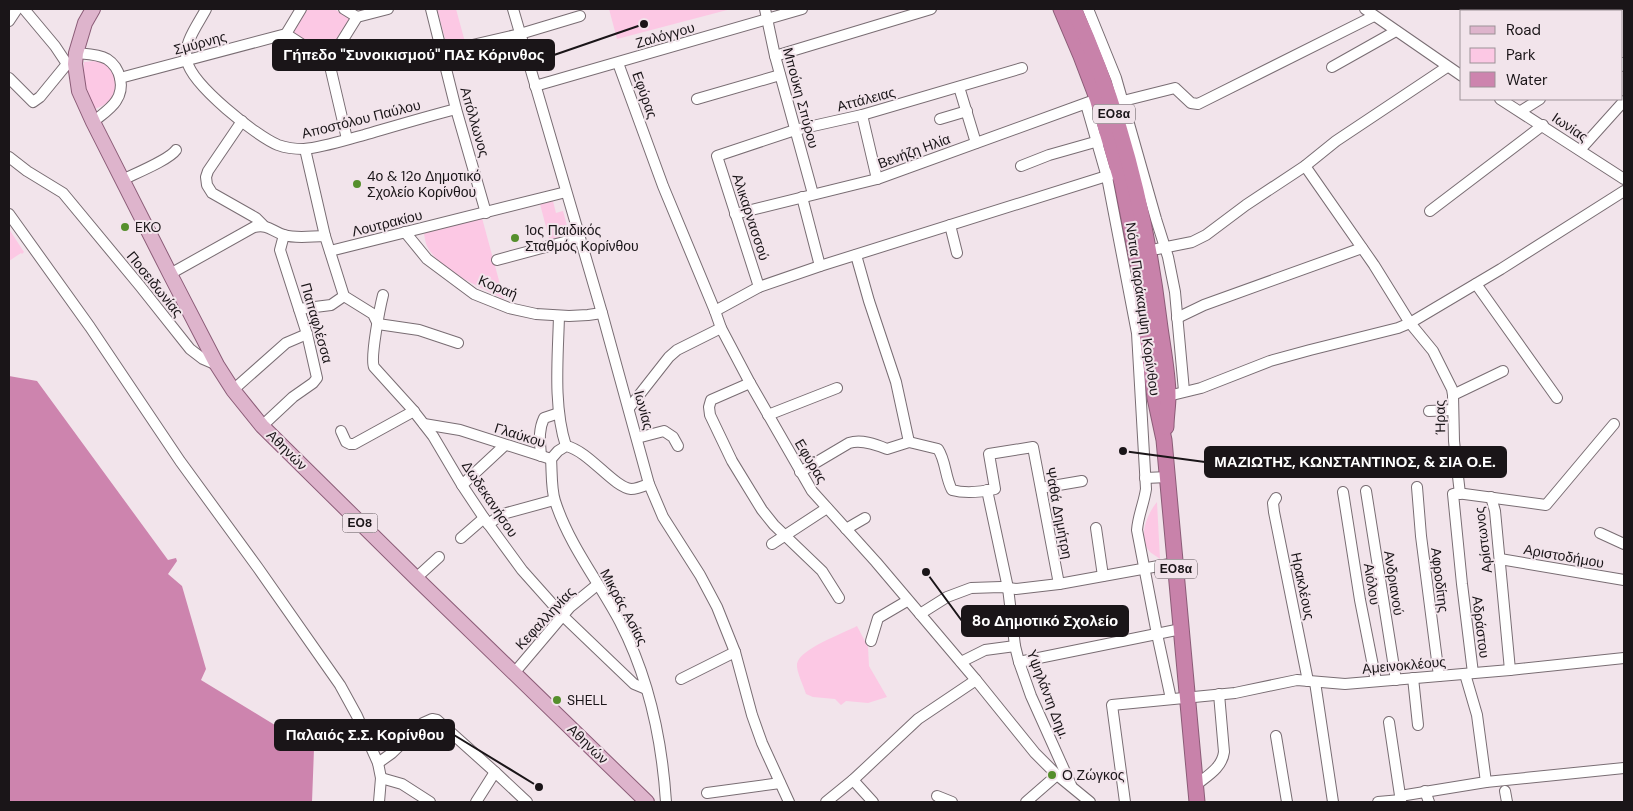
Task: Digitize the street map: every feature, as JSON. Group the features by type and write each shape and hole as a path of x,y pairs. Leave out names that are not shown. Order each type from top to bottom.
{"highway":[{"name":"Νότια Παράκαμψη Κορίνθου","path":"1061,9 1081,56 1091,101 1103,140 1125,170 1147,242 1168,396 1164,440"},
{"name":"Νότια Παράκαμψη Κορίνθου","path":"1074,9 1092,52 1118,103 1125,170 1140,269 1142,333 1164,440 1197,802"}],"main road":[{"name":"Αθηνών","path":"93,9 85,23 72,60 79,91 170,274 232,390 262,426 647,802"}],"street":[{"path":"9,21 16,9"},
{"path":"24,9 55,46 72,60"},
{"path":"186,61 188,45 206,9"},
{"path":"301,9 286,34 329,62 347,140"},
{"path":"344,9 358,17"},
{"path":"329,62 358,17 388,9"},
{"name":"Απόλλωνος","path":"431,9 456,109 486,213"},
{"name":"Ιωνίας","path":"513,9 650,484 663,517 700,575 717,607 735,652 752,715 762,743 789,802"},
{"name":"Μπούκη Σπύρου","path":"765,9 774,56 813,194"},
{"name":"Ζαλόγγου","path":"535,86 802,9"},
{"path":"774,56 900,13 930,9"},
{"path":"1088,9 1110,60 1118,103 1175,88 1191,102 1198,104 1290,60 1374,16"},
{"path":"1365,9 1460,75"},
{"path":"442,52 520,34 580,16"},
{"path":"1332,67 1396,31"},
{"name":"Σμύρνης","path":"120,78 286,34"},
{"path":"9,78 33,102 40,97 72,60 97,56 107,59 116,68 120,78 121,92 115,102 93,122"},
{"name":"Αποστόλου Παύλου","path":"186,61 193,76 200,84 242,120 272,142 281,146 305,149 347,140 456,109"},
{"name":"Εφύρας","path":"618,63 664,186 721,328 812,491 961,662 1035,753 1057,775 1090,802"},
{"path":"1161,249 1192,242 1206,235 1246,205 1305,166 1336,141 1447,67"},
{"name":"Αττάλειας","path":"717,156 795,130 862,116 1022,68"},
{"path":"696,99 780,75"},
{"path":"959,87 976,143"},
{"name":"Ιωνίας","path":"1502,100 1624,179"},
{"path":"1521,111 1538,100"},
{"name":"Βενήζη Ηλία","path":"735,214 877,179 1091,101"},
{"path":"1580,150 1624,101"},
{"path":"940,119 967,112"},
{"path":"862,116 877,179"},
{"path":"242,120 208,171 206,177 207,185 212,193 284,235 295,237 325,236"},
{"path":"1430,211 1543,125"},
{"path":"1021,166 1049,155 1103,140"},
{"path":"305,149 325,236 344,296 373,314 378,324 419,330 458,343"},
{"path":"122,180 168,157 175,153 176,150"},
{"name":"Αλικαρνασσού","path":"717,156 759,287"},
{"name":"Ποσειδωνίας","path":"9,157 27,172 63,193 190,349 203,359 217,365"},
{"name":"Ήρας","path":"1305,166 1362,248 1410,323 1433,351 1452,388 1456,494"},
{"path":"715,311 759,287 820,266 1125,170"},
{"path":"1125,170 1156,219 1161,249 1171,268 1184,391"},
{"path":"1125,170 1124,254 1142,333 1145,478 1144,503 1138,520 1138,530 1156,634 1171,699"},
{"path":"1168,396 1201,388 1270,362 1398,328 1410,323 1624,191"},
{"name":"Λουτρακίου","path":"330,251 566,192"},
{"path":"802,197 820,266"},
{"path":"9,214 90,327 180,461 340,684 358,716 378,763 381,778 379,802"},
{"path":"170,274 239,235 264,225"},
{"path":"950,225 957,253"},
{"name":"Κοραή","path":"405,232 427,259 474,294 509,308 536,314 559,316 602,313"},
{"name":"Παπαφλέσσα","path":"262,426 317,378 307,334 280,250 284,235"},
{"path":"497,260 579,238"},
{"path":"1177,318 1204,305 1362,248"},
{"path":"856,255 896,382 910,442"},
{"path":"1476,284 1557,398"},
{"name":"Δωδεκανήσου","path":"383,295 379,310 372,362 374,367 414,411 433,436 462,485 522,570 563,616 634,684 646,689"},
{"path":"299,309 331,305 344,296"},
{"path":"559,316 559,414 562,435 566,446"},
{"path":"629,408 677,350 721,328"},
{"path":"232,390 286,342 307,334"},
{"path":"1453,395 1503,371"},
{"path":"750,383 711,400 709,407 710,415 732,461 752,496 774,525 822,571 839,598"},
{"path":"768,415 837,388"},
{"path":"1429,411 1453,410"},
{"path":"341,431 346,442 354,444 414,411"},
{"name":"Μικράς Ασίας","path":"559,414 544,418 540,429 554,500 573,542 620,621 637,659 656,726 665,781 666,802"},
{"name":"Γλαύκου","path":"424,424 460,430 546,457 566,446 570,447 585,455 624,487 636,489 650,484"},
{"path":"1456,494 1546,505 1614,424"},
{"path":"637,438 664,431 673,437 678,446"},
{"path":"800,472 856,441 887,449 910,442 938,449 942,456 952,490 959,492 987,490"},
{"path":"462,485 506,445"},
{"name":"Ψαθά Δημήτρη","path":"987,490 995,489 989,454 1033,447 1059,584"},
{"path":"1145,478 1168,477"},
{"path":"1041,488 1082,480"},
{"name":"Αφροδίτης","path":"1417,487 1421,536 1439,676"},
{"name":"Υψηλάντη Δημ.","path":"987,490 1008,588 1015,646 1019,662 1031,696 1071,786"},
{"name":"Ανδριανού","path":"1366,491 1396,680"},
{"name":"Αιόλου","path":"1343,492 1360,600 1376,681"},
{"name":"Αδράστου","path":"1456,494 1469,673 1486,782"},
{"name":"Αρίστωνος","path":"1492,497 1500,559 1510,670"},
{"name":"Ηρακλέους","path":"1276,498 1274,512 1312,681 1334,802"},
{"path":"461,538 486,521 503,514 554,500"},
{"path":"772,544 827,508"},
{"path":"846,529 865,518"},
{"path":"1096,528 1103,576"},
{"path":"1600,533 1624,544"},
{"path":"416,578 439,557"},
{"name":"Αριστοδήμου","path":"1500,559 1624,580"},
{"path":"920,614 947,597 971,588 1026,588 1059,584 1176,563"},
{"name":"Κεφαλληνίας","path":"514,672 570,607 597,585"},
{"path":"872,641 878,618 907,601"},
{"path":"1019,662 1181,630"},
{"path":"961,662 985,650 1015,646"},
{"path":"681,679 735,652"},
{"name":"Αμεινοκλέους","path":"1125,802 1112,704 1256,690 1286,682 1312,681 1345,684 1624,658"},
{"path":"1413,678 1418,725"},
{"path":"826,802 853,780 918,719 976,680"},
{"path":"1196,785 1218,767 1223,760 1219,694"},
{"path":"378,763 392,753 423,723 432,719 437,720 527,802"},
{"path":"1389,722 1401,799"},
{"path":"1276,736 1288,802"},
{"path":"1378,802 1401,799 1425,791 1486,782 1624,768"},
{"path":"476,802 495,772"},
{"path":"1026,802 1057,775"},
{"path":"381,778 402,784 430,802"},
{"path":"853,780 873,802"},
{"path":"707,793 780,783"},
{"path":"1425,791 1429,802"},
{"path":"1505,792 1507,802"},
{"path":"937,796 952,802"}],"green space":[{"path":"307,9 334,9 350,18 327,54 292,32"},
{"path":"437,9 456,9 465,42 447,46"},
{"path":"609,9 731,9 617,39"},
{"path":"96,61 112,71 116,83 113,95 109,101 95,109 86,86 84,62"},
{"path":"553,201 556,213 563,211 570,237 550,242 540,204"},
{"path":"482,218 504,299 450,270 440,262 426,243 424,234 430,230"},
{"path":"9,229 24,252 9,261"},
{"path":"1157,502 1160,559 1150,552 1144,540 1147,519"},
{"path":"857,626 868,647 869,666 887,697 868,703 846,701 841,705 835,699 813,697 806,694 797,667 800,658 813,647"}],"water":[{"path":"9,376 37,381 168,560 176,558 177,561 168,574 182,586 206,669 201,680 314,749 312,802 9,802"}],"place":[{"name":"Γήπεδο \"Συνοικισμού\" ΠΑΣ Κόρινθος","path":"644,24"},
{"name":"4ο & 12ο Δημοτικό Σχολείο Κορίνθου","path":"357,184"},
{"name":"EKO","path":"125,227"},
{"name":"1ος Παιδικός Σταθμός Κορίνθου","path":"515,238"},
{"name":"ΜΑΖΙΩΤΗΣ, ΚΩΝΣΤΑΝΤΙΝΟΣ, & ΣΙΑ Ο.Ε.","path":"1123,451"},
{"name":"8ο Δημοτικό Σχολείο","path":"926,572"},
{"name":"SHELL","path":"557,700"},
{"name":"Ο Ζώγκος","path":"1052,775"},
{"name":"Παλαιός Σ.Σ. Κορίνθου","path":"539,787"}]}
